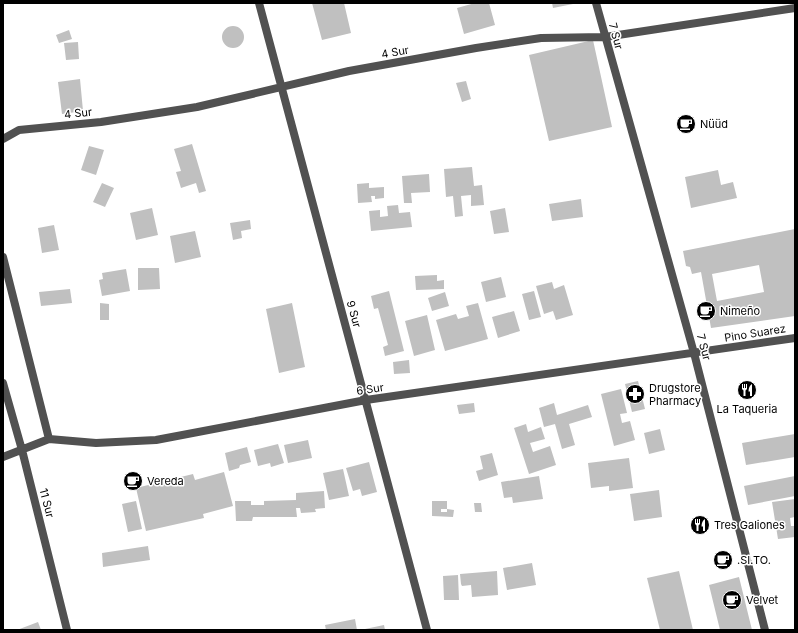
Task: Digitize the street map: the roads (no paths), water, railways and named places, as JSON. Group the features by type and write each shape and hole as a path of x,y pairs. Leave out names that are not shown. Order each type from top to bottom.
{"street":[{"name":"9 Sur","path":"259,3 427,630"},
{"name":"7 Sur","path":"596,3 694,353 765,630"},
{"name":"4 Sur","path":"3,139 19,130 101,122 197,107 349,71 540,38 605,37 795,8"},
{"path":"3,257 49,439 3,458"},
{"name":"Pino Suarez","path":"694,353 795,338"},
{"name":"6 Sur","path":"49,439 96,443 156,440 366,400 694,353"},
{"name":"11 Sur","path":"3,383 22,450 67,630"}],"place":[{"name":"Nüüd","path":"686,124"},
{"name":"Nimeño","path":"706,311"},
{"name":"La Taqueria","path":"747,390"},
{"name":"Drugstore Pharmacy","path":"635,394"},
{"name":"Vereda","path":"133,481"},
{"name":"Tres Galiones","path":"700,525"},
{"name":".SI.TO.","path":"723,560"},
{"name":"Velvet","path":"732,600"}]}
